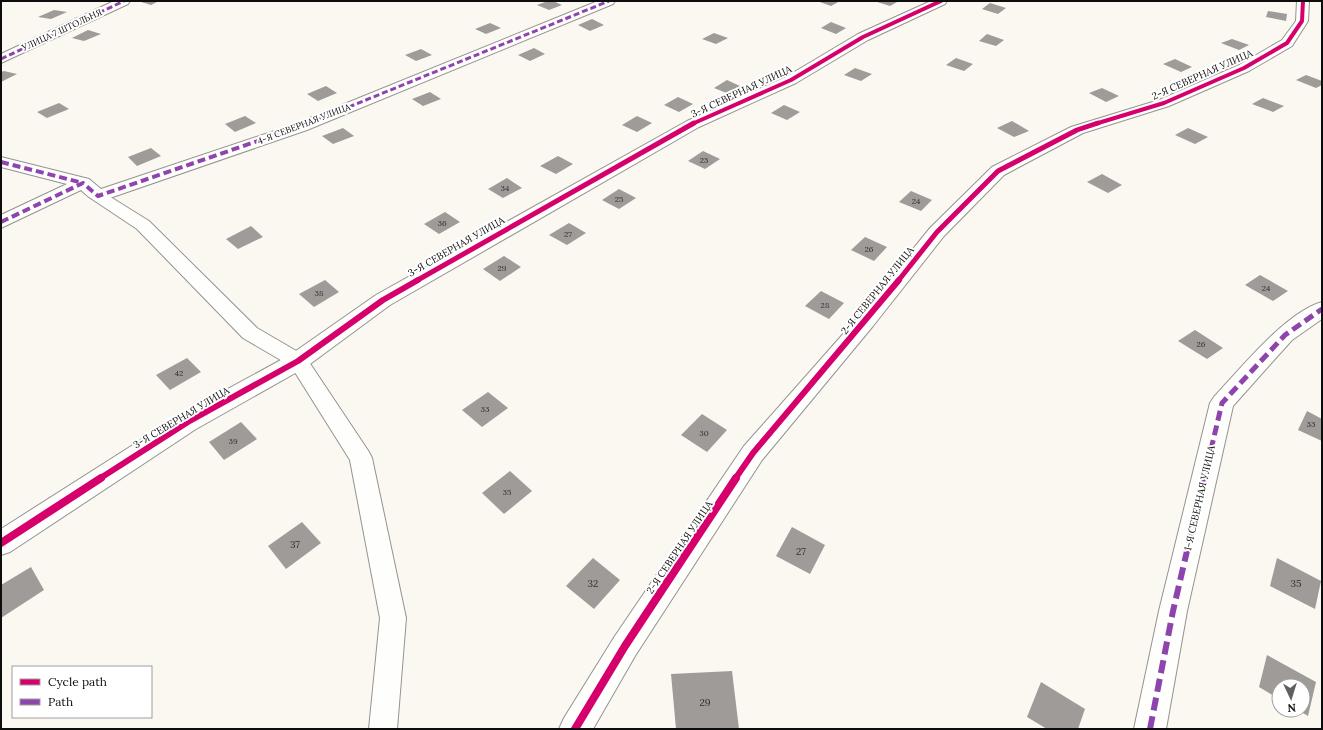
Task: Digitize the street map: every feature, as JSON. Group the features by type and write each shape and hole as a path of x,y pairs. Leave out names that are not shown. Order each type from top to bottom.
{"street":[{"name":"УЛИЦА 7 ШТОЛЬНЯ","path":"1,59 124,1"},
{"name":"4-Я СЕВЕРНАЯ УЛИЦА","path":"98,196 301,127 609,1"},
{"name":"3-Я СЕВЕРНАЯ УЛИЦА","path":"1,543 188,422 298,361 383,300 693,124 791,80 863,37 941,1"},
{"name":"2-Я СЕВЕРНАЯ УЛИЦА","path":"575,729 625,646 753,453 866,321 937,232 998,171 1077,130 1164,103 1244,68 1287,43 1302,21 1303,1"},
{"path":"1,162 82,183 98,196"},
{"path":"1,222 82,183"},
{"name":"1-Я СЕВЕРНАЯ УЛИЦА","path":"1150,729 1173,611 1222,403 1285,335 1322,309"}],"lane":[{"path":"98,196 143,225 250,333 298,361 361,458 393,618 383,729"}],"building":[{"path":"138,1 159,1 151,5"},
{"path":"548,1 553,1 562,5 549,10 537,5"},
{"path":"817,1 840,1 831,6"},
{"path":"874,1 899,1 890,6"},
{"path":"990,3 1006,8 998,14 982,9"},
{"path":"54,10 67,12 51,19 38,17"},
{"path":"1268,11 1287,14 1286,21 1266,17"},
{"path":"592,19 604,25 590,31 578,25"},
{"path":"831,22 846,28 836,34 821,28"},
{"path":"490,23 501,28 486,34 475,29"},
{"path":"88,30 101,34 84,41 72,38"},
{"path":"714,33 728,38 716,44 702,39"},
{"path":"987,34 1004,40 996,46 979,41"},
{"path":"1232,39 1249,45 1239,50 1221,43"},
{"path":"534,48 545,54 530,61 518,55"},
{"path":"421,49 432,55 416,61 405,55"},
{"path":"956,58 973,64 964,71 946,65"},
{"path":"1175,59 1192,67 1181,72 1163,64"},
{"path":"855,68 872,74 861,81 844,75"},
{"path":"4,71 17,74 1,82 1,72"},
{"path":"1306,75 1322,81 1322,85 1316,88 1296,80"},
{"path":"727,80 742,87 729,94 714,88"},
{"path":"326,86 337,93 318,101 307,94"},
{"path":"1102,88 1119,96 1106,102 1089,93"},
{"path":"430,92 441,99 423,106 412,99"},
{"path":"678,97 693,104 679,112 664,105"},
{"path":"1263,98 1284,106 1273,112 1252,104"},
{"path":"59,103 69,109 47,118 37,112"},
{"path":"784,105 800,112 787,120 771,113"},
{"path":"245,116 256,123 235,132 225,124"},
{"path":"637,116 652,123 637,132 622,125"},
{"path":"1012,121 1029,131 1014,137 997,128"},
{"path":"343,128 354,136 333,144 322,136"},
{"path":"1188,128 1208,137 1195,144 1175,135"},
{"path":"151,148 161,156 137,166 128,157"},
{"path":"703,151 720,159 705,169 688,161"},
{"path":"558,156 573,164 556,174 540,166"},
{"path":"1102,174 1122,185 1108,193 1087,182"},
{"path":"507,178 522,188 503,198 488,189"},
{"path":"619,189 636,198 619,209 602,200"},
{"path":"911,191 932,200 921,211 899,202"},
{"path":"445,212 460,222 439,234 424,224"},
{"path":"569,223 586,233 567,245 549,235"},
{"path":"251,226 263,237 238,249 226,239"},
{"path":"865,237 887,247 874,261 851,250"},
{"path":"504,256 521,267 500,281 483,269"},
{"path":"1260,275 1288,291 1273,301 1245,285"},
{"path":"325,280 339,292 314,307 299,294"},
{"path":"821,291 844,303 829,319 805,306"},
{"path":"1195,330 1223,348 1207,359 1178,341"},
{"path":"187,358 201,372 170,390 156,375"},
{"path":"488,392 508,408 482,427 462,410"},
{"path":"1307,411 1322,419 1322,441 1298,430"},
{"path":"702,414 727,430 707,452 681,435"},
{"path":"241,422 257,439 224,460 209,442"},
{"path":"510,471 532,491 504,514 482,493"},
{"path":"302,522 321,543 286,569 268,546"},
{"path":"792,527 825,545 810,574 776,556"},
{"path":"593,558 620,580 594,609 566,586"},
{"path":"1277,558 1321,581 1315,609 1270,586"},
{"path":"31,567 44,590 1,618 1,585"},
{"path":"1267,655 1309,678 1271,678 1271,694 1259,687"},
{"path":"732,671 739,729 676,729 671,674"},
{"path":"1311,679 1316,682 1311,703"},
{"path":"1041,682 1085,709 1078,729 1047,729 1027,717"}],"marked path":[{"path":"1,59 124,1"},
{"path":"1,222 83,183 98,196 301,127 609,1"},
{"path":"1,162 83,183"},
{"path":"1150,729 1173,611 1222,403 1285,335 1322,309"}],"cycle path":[{"path":"1,543 188,422 298,361 383,300 693,124 791,80 863,37 941,1"},
{"path":"575,729 625,646 753,453 866,321 937,232 998,171 1077,130 1164,103 1244,68 1287,43 1302,21 1303,1"}]}
